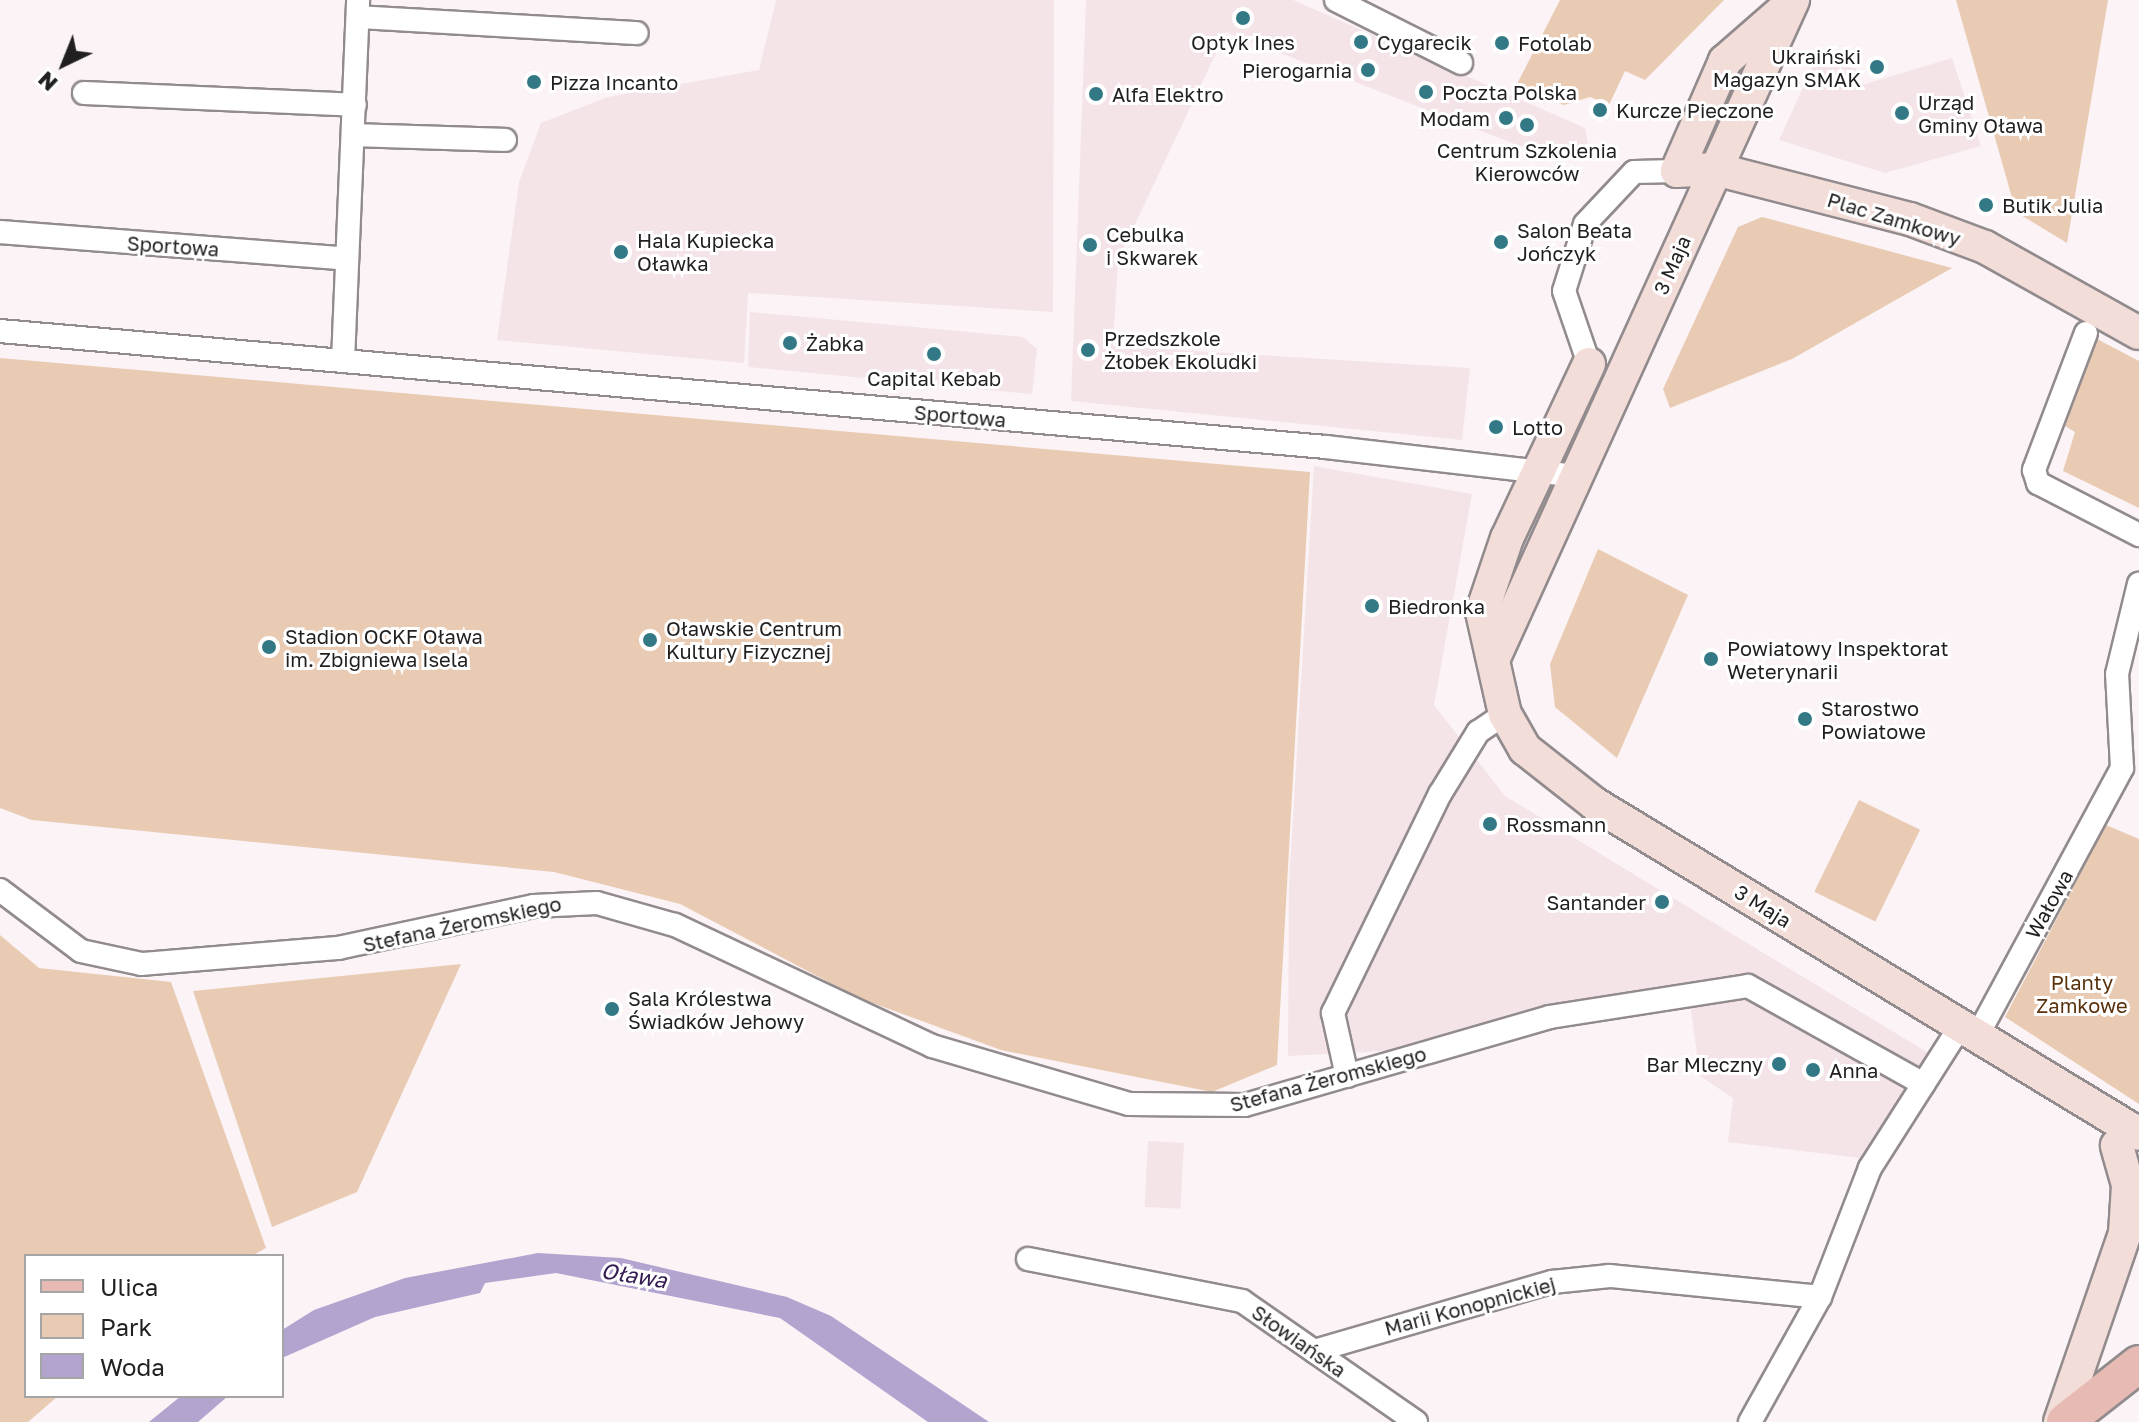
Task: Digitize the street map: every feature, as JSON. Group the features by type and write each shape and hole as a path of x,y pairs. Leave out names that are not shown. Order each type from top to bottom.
{"main road":[{"name":"3 Maja","path":"1494,658 1792,2"},
{"name":"3 Maja","path":"1677,171 1725,61 1792,2"},
{"name":"Plac Zamkowy","path":"1677,171 1715,169 1910,219 1985,247 2139,333"},
{"name":"3 Maja","path":"1589,364 1539,469 1482,612 1505,714 1546,771 1966,1035 2089,1106 2128,1140 2139,1183"},
{"path":"2063,1422 2125,1233 2128,1140"},
{"path":"2063,1422 2139,1364"}],"street":[{"path":"1336,0 1461,63"},
{"path":"343,361 358,8 637,33"},
{"path":"84,93 355,105"},
{"path":"355,135 505,140"},
{"path":"1589,364 1566,302 1566,275 1585,224 1634,172 1677,171"},
{"name":"Sportowa","path":"0,232 347,259"},
{"name":"Sportowa","path":"0,331 1539,469 1577,476"},
{"path":"2086,333 2034,470 2038,483 2139,535"},
{"name":"Wałowa","path":"1750,1422 1820,1297 1870,1168 1923,1084 1966,1035 2122,768 2116,692 2131,609 2139,584"},
{"path":"1347,1076 1333,1013 1440,794 1478,732 1505,714"},
{"name":"Stefana Żeromskiego","path":"0,890 81,951 142,964 338,948 534,906 597,903 680,927 932,1046 1099,1098 1215,1109 1347,1076 1550,1017 1748,986 1923,1084"},
{"name":"Słowiańska","path":"1028,1259 1242,1301 1416,1422"},
{"name":"Marii Konopnickiej","path":"1314,1351 1552,1282 1626,1277 1820,1297"}],"shaded area":[{"path":"776,0 1054,0 1053,312 748,293 744,363 497,340 519,182 541,123 608,97 759,70"},
{"path":"1086,0 1293,0 1585,128 1588,143 1581,151 1520,146 1226,32 1118,260 1113,346 1470,368 1462,440 1071,401"},
{"name":"Urząd Gminy Oława","path":"1952,58 1981,146 1885,173 1779,140 1816,59 1857,69 1859,86"},
{"path":"750,312 1023,337 1037,349 1032,394 748,367"},
{"path":"1314,466 1472,494 1434,705 1505,796 1935,1057 1868,1159 1728,1142 1733,1098 1700,1076 1688,988 1521,1011 1385,1051 1288,1056 1289,884"},
{"path":"1148,1141 1184,1143 1180,1209 1145,1207"}],"green space":[{"path":"1560,0 1724,0 1645,80 1625,71 1609,105 1590,97 1564,105 1517,84"},
{"path":"1956,0 2108,0 2067,243 2016,212"},
{"path":"1762,217 1952,268 1792,359 1670,408 1663,389 1738,227"},
{"path":"2097,339 2139,361 2139,508 2063,471 2075,432 2065,426"},
{"name":"Oławskie Centrum Kultury Fizycznej","path":"0,358 1310,472 1277,1065 1212,1092 1001,1050 859,998 680,904 554,872 32,820 0,808"},
{"path":"1598,549 1688,595 1617,758 1555,707 1550,664"},
{"path":"1859,800 1920,830 1875,921 1814,892"},
{"name":"Planty Zamkowe","path":"2106,825 2139,839 2139,1104 2005,1017"},
{"path":"0,935 39,968 171,982 266,1248 256,1254 24,1254 24,1398 56,1398 28,1422 0,1422"},
{"path":"461,964 357,1192 272,1227 193,991"}],"water":[{"name":"Oława","path":"538,1253 621,1258 787,1297 831,1316 989,1422 928,1422 780,1318 556,1273 485,1283 480,1293 375,1317 284,1357 284,1329 314,1310 405,1278"},
{"path":"179,1398 226,1398 198,1422 149,1422"}],"place":[{"name":"Optyk Ines","path":"1243,18"},
{"name":"Cygarecik","path":"1361,42"},
{"name":"Fotolab","path":"1502,43"},
{"name":"Ukraiński Magazyn SMAK","path":"1877,67"},
{"name":"Pierogarnia","path":"1368,70"},
{"name":"Pizza Incanto","path":"534,82"},
{"name":"Poczta Polska","path":"1426,92"},
{"name":"Alfa Elektro","path":"1096,94"},
{"name":"Kurcze Pieczone","path":"1600,110"},
{"name":"Urząd Gminy Oława","path":"1902,113"},
{"name":"Modam","path":"1506,118"},
{"name":"Centrum Szkolenia Kierowców","path":"1527,125"},
{"name":"Butik Julia","path":"1986,205"},
{"name":"Salon Beata Jończyk","path":"1501,242"},
{"name":"Cebulka i Skwarek","path":"1090,245"},
{"name":"Hala Kupiecka Oławka","path":"621,252"},
{"name":"Żabka","path":"790,343"},
{"name":"Przedszkole Żłobek Ekoludki","path":"1088,350"},
{"name":"Capital Kebab","path":"934,354"},
{"name":"Lotto","path":"1496,427"},
{"name":"Biedronka","path":"1372,606"},
{"name":"Oławskie Centrum Kultury Fizycznej","path":"650,640"},
{"name":"Stadion OCKF Oława im. Zbigniewa Isela","path":"269,647"},
{"name":"Powiatowy Inspektorat Weterynarii","path":"1711,659"},
{"name":"Starostwo Powiatowe","path":"1805,719"},
{"name":"Rossmann","path":"1490,824"},
{"name":"Santander","path":"1662,902"},
{"name":"Sala Królestwa Świadków Jehowy","path":"612,1009"},
{"name":"Bar Mleczny","path":"1779,1064"},
{"name":"Anna","path":"1813,1070"}]}
